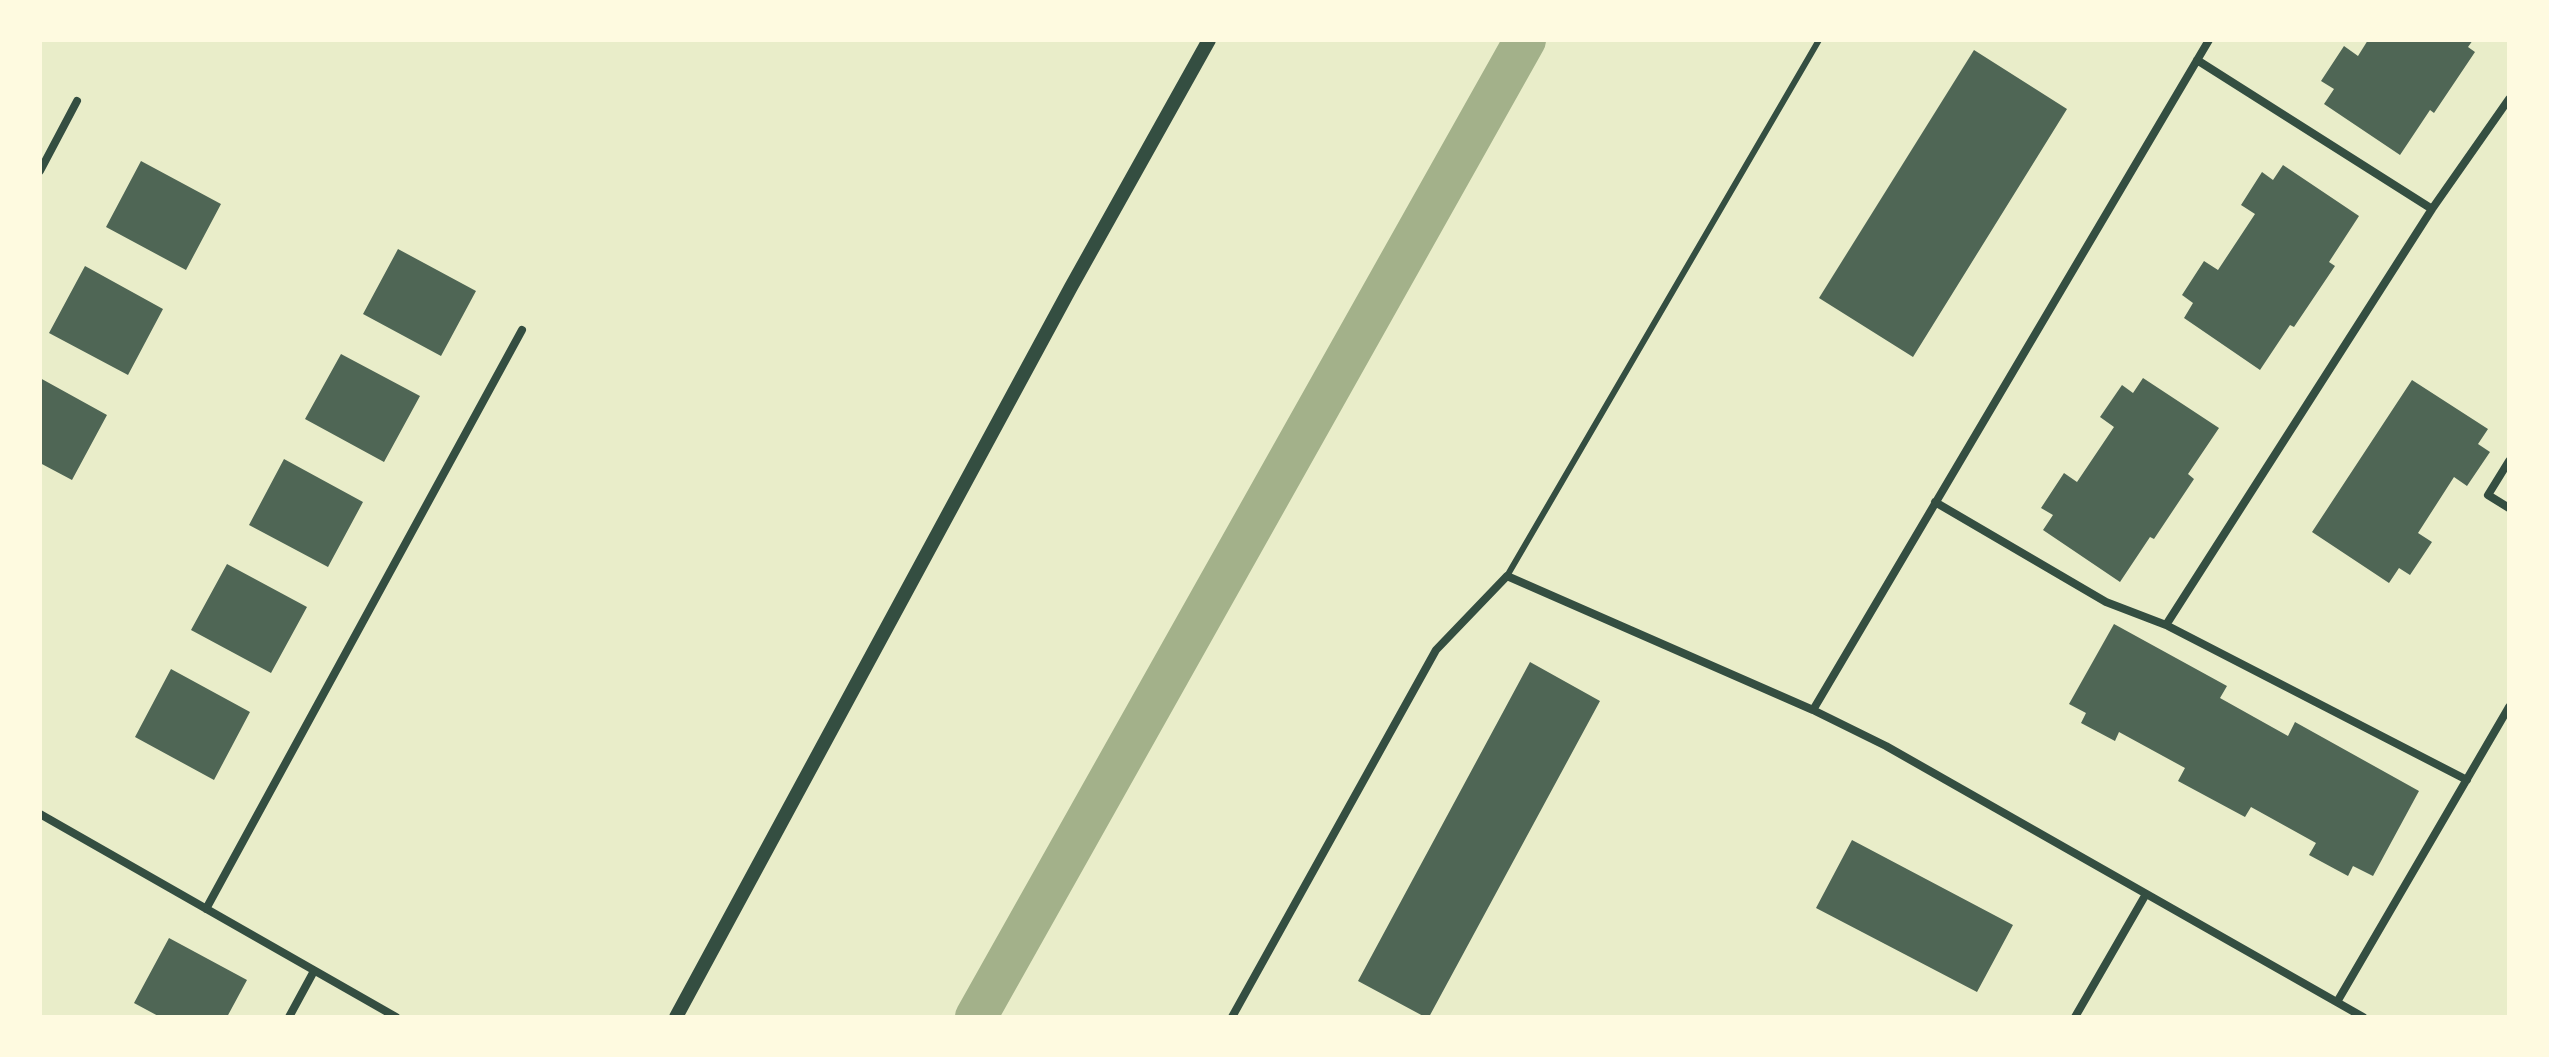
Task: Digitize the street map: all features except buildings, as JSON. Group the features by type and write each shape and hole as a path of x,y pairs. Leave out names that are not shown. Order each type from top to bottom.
{"street":[{"path":"676,1017 1071,287 1209,40"},
{"path":"1813,710 2209,40"},
{"path":"2197,60 2432,209"},
{"path":"2166,625 2432,209 2509,99"},
{"path":"40,171 77,101"},
{"path":"206,909 522,330"},
{"path":"2509,461 2488,495 2509,508"},
{"path":"1935,502 2106,602 2166,625 2467,780"},
{"path":"1232,1017 1436,650 1507,576 1813,710 1886,746 2363,1017"},
{"path":"2337,1002 2509,707"},
{"path":"40,814 396,1017"},
{"path":"2075,1017 2146,894"},
{"path":"289,1017 314,971"}],"lane":[{"path":"1507,576 1819,40"}],"waterway":[{"path":"976,1017 1525,40"}]}
